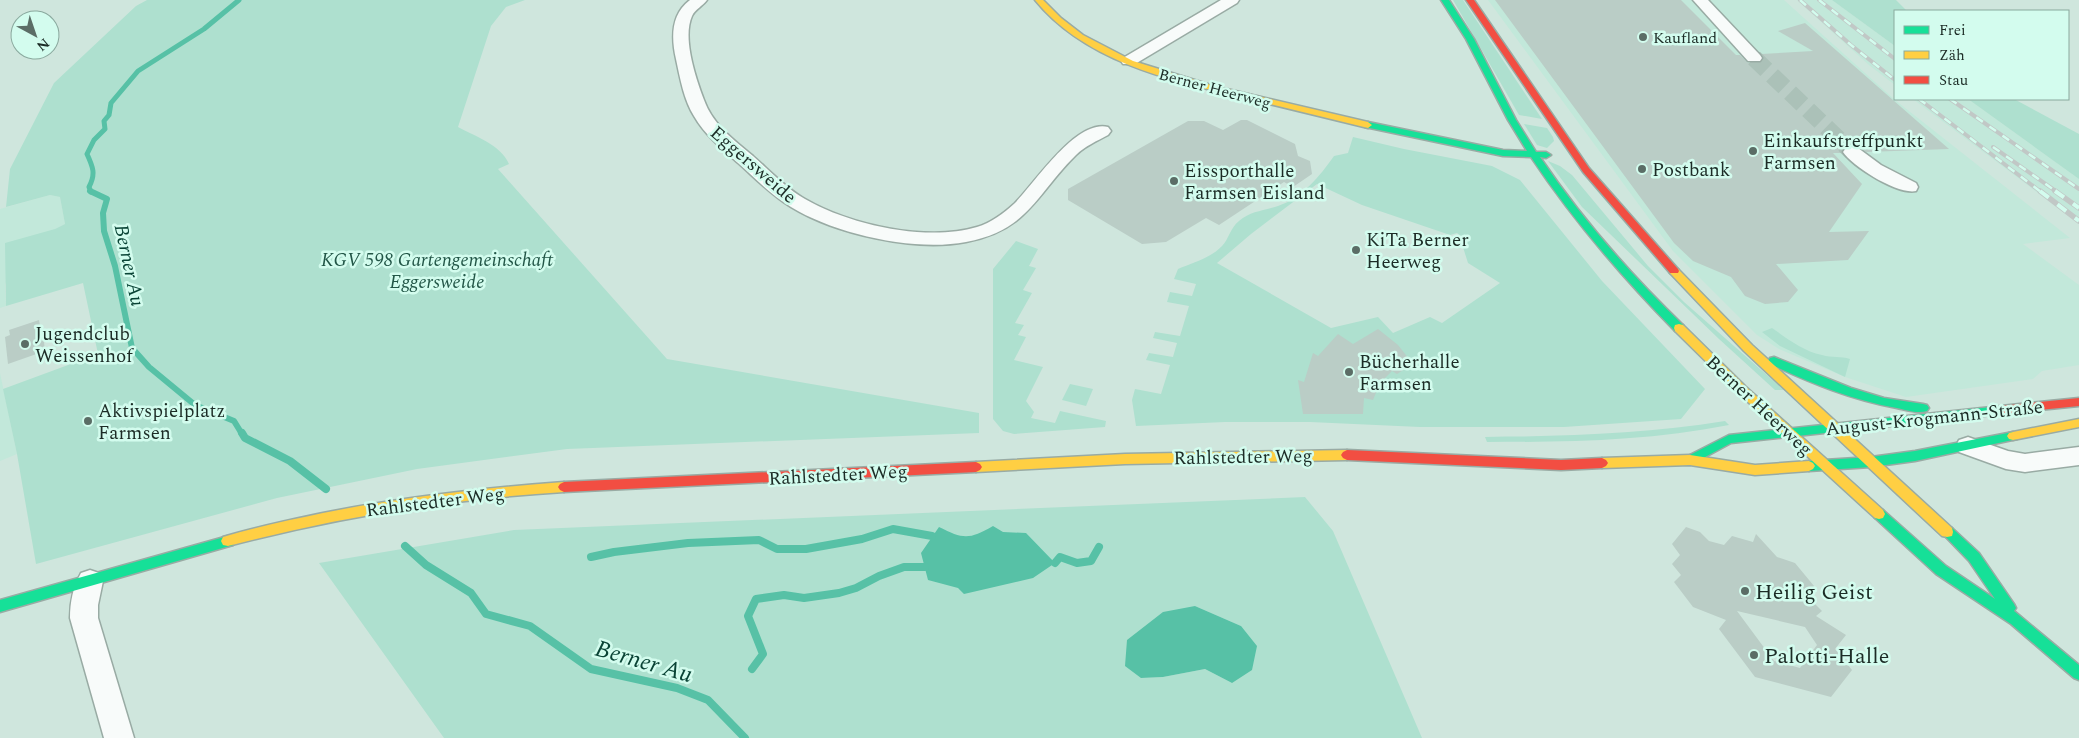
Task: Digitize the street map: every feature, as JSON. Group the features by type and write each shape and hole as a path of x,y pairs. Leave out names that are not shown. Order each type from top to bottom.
{"main road":[{"name":"Berner Heerweg","path":"1039,0 1056,18 1080,36 1128,61 1197,85 1334,119 1501,152 1554,156 1567,144 1586,170 1685,284 1748,348 1974,557 2016,620"},
{"path":"1445,0 1470,37 1535,156"},
{"path":"1470,0 1567,144"},
{"name":"Berner Heerweg","path":"1409,134 1491,138"},
{"path":"1507,140 1527,144 1554,156"},
{"name":"Berner Heerweg","path":"1535,156 1602,244 1658,308 1789,432 1941,570 2016,620 2079,674"},
{"name":"Berner Heerweg","path":"1571,167 1608,194"},
{"path":"1748,348 1813,379 1871,400 1903,407 1969,414"},
{"name":"August-Krogmann-Straße","path":"1789,432 2079,402"},
{"name":"August-Krogmann-Straße","path":"1825,465 1871,462 1915,456 2079,422"},
{"name":"Rahlstedter Weg","path":"1690,460 1729,439 1789,432"},
{"name":"Rahlstedter Weg","path":"0,606 231,540 368,508 549,488 1216,456 1329,454 1561,465 1690,460 1755,470 1825,465"}],"street":[{"name":"Eggersweide","path":"700,0 689,8 681,22 684,61 697,108 703,117 723,139 786,195 812,211 858,228 884,233 951,238 985,231 998,226 1014,215 1072,150 1102,131"},
{"path":"1128,61 1232,0"},
{"path":"1700,0 1754,58"},
{"path":"1852,152 1874,169 1909,187"},
{"path":"1968,446 2006,460 2025,463 2079,456"},
{"path":"90,581 84,605 84,618 118,738"}],"shaded area":[{"path":"1488,0 1784,0 1894,100 2070,238 2023,244 2079,285 2079,365 2042,371 2033,379 1906,397 1845,377 1779,349 1757,335 1673,251"},
{"path":"1797,0 1832,0 1894,45 1894,84 1869,65"},
{"path":"1914,100 1969,100 2079,179 2079,224"},
{"path":"50,195 60,197 65,224 55,229 5,284 6,306 0,308 0,209"},
{"path":"0,373 17,454 0,461"},
{"path":"993,526 1003,532 1026,533 1055,563 1033,578 964,594 958,588 928,580 921,553 939,527 960,536 972,536"},
{"path":"1195,606 1241,626 1257,646 1252,670 1232,683 1205,669 1163,677 1141,678 1125,666 1127,640 1163,612"}],"green space":[{"name":"KGV 598 Gartengemeinschaft Eggersweide","path":"147,0 525,0 506,7 491,26 458,127 500,151 509,164 498,169 667,359 979,413 979,433 567,449 417,469 277,498 36,564 17,454 3,389 98,354 83,283 6,306 5,243 55,229 65,224 60,197 50,195 6,207 10,169 54,83 136,6"},
{"path":"1453,0 1463,0 1542,119 1519,115"},
{"path":"1832,0 1896,0 1906,10 1894,10 1894,45"},
{"path":"1969,100 2016,100 2079,134 2079,179"},
{"path":"1524,124 1547,128 1554,141 1547,148 1537,145"},
{"path":"1353,137 1492,166 1520,180 1602,281 1705,389 1681,419 1564,427 1420,427 1310,422 1225,422 1136,426 1132,400 1135,389 1161,394 1170,365 1146,360 1149,353 1173,357 1177,343 1153,338 1155,332 1180,336 1189,306 1167,302 1170,292 1192,296 1196,284 1174,279 1178,269 1201,260 1218,250 1236,224 1244,218 1295,198 1323,171 1334,156 1348,153","holes":["1317,184 1362,205 1450,235 1457,233 1467,241 1462,244 1468,263 1500,283 1442,323 1430,317 1393,333 1378,317 1331,328 1217,263 1251,234"]},
{"path":"1548,161 1560,166 1572,175 1648,266 1684,302 1784,390 1775,390 1719,339 1582,207"},
{"path":"1016,241 1038,249 1029,266 1036,268 1023,290 1032,293 1015,323 1024,325 1018,335 1026,337 1014,360 1043,367 1026,401 1034,412 1031,418 1055,423 1060,411 1106,421 1105,427 1014,434 1003,431 993,419 993,269"},
{"path":"1772,328 1808,351 1826,356 1850,359 1845,377 1780,346 1762,332"},
{"path":"1070,384 1093,389 1086,406 1062,400"},
{"path":"1725,421 1729,425 1669,434 1608,440 1487,442 1485,437 1635,432"},
{"path":"1305,497 1333,531 1422,738 444,738 319,563 514,530","holes":["1195,606 1241,626 1232,683 1205,669 1163,677 1141,678"]}],"building":[{"name":"Einkaufstreffpunkt Farmsen","path":"1495,0 1681,0 1736,55 1740,55 1748,63 1762,62 1764,57 1761,54 1813,51 1778,31 1805,23 1949,149 1866,152 1859,146 1852,145 1844,147 1841,153 1833,153 1862,184 1829,232 1869,231 1848,260 1776,264 1798,290 1788,302 1765,304 1745,296 1731,277 1693,261 1674,243"},
{"name":"Eissporthalle Farmsen Eisland","path":"1241,120 1247,120 1295,144 1298,156 1310,161 1312,174 1293,187 1284,182 1219,225 1206,218 1166,242 1142,244 1068,200 1068,189 1188,121 1204,121 1223,130"},
{"name":"Jugendclub Weissenhof","path":"39,320 40,326 42,325 45,351 8,364 5,337 10,335 9,330"},
{"name":"Bücherhalle Farmsen","path":"1378,329 1398,345 1413,364 1397,374 1392,371 1380,383 1373,400 1364,398 1363,414 1303,414 1298,380 1304,382 1313,353 1318,356 1338,334 1353,344"},
{"name":"Heilig Geist","path":"1686,527 1700,532 1709,541 1724,545 1732,536 1753,542 1756,534 1777,557 1795,563 1814,586 1806,595 1822,611 1816,616 1846,635 1835,649 1852,670 1831,697 1755,677 1719,629 1726,620 1693,607 1674,582 1681,575 1672,564 1680,555 1672,544","holes":["1737,611 1805,627 1817,645 1800,668 1774,661"]}],"waterway":[{"name":"Berner Au","path":"91,191 89,187 93,170 87,154 94,140 105,129 104,121 109,115 111,103 138,71 204,29 239,0"},
{"name":"Berner Au","path":"91,191 107,199 103,213 104,231 115,266 132,348 149,367 195,405 234,421 242,434"},
{"name":"Berner Au","path":"242,433 245,438 290,461 326,489"},
{"path":"591,557 614,552 688,543 759,540 777,549 806,549 862,539 893,529 932,536"},
{"name":"Berner Au","path":"405,546 426,565 471,593 486,614 530,626 591,669 677,688 708,700 745,738"},
{"path":"1055,563 1060,557 1077,563 1091,561 1099,547"},
{"path":"752,669 763,654 748,616 756,599 784,595 804,598 839,593 856,588 879,576 904,567 925,567"}],"tunnel":[{"path":"1754,58 1852,152"}],"railway":[{"path":"1800,0 1851,45 1894,79"},
{"path":"1819,0 1894,58"},
{"path":"1920,100 2041,192"},
{"path":"1951,100 2079,189"},
{"path":"1993,147 2057,192"},
{"path":"2040,191 2079,221"},
{"path":"2055,191 2079,208"}],"traffic: fast":[{"path":"1445,0 1464,29 1512,120 1548,176 1610,255 1679,328"},
{"path":"1368,125 1503,153 1546,155"},
{"path":"1774,361 1810,377 1865,397 1923,408"},
{"path":"1690,460 1729,439 2001,410"},
{"path":"1809,466 1871,462 1915,456 2013,436"},
{"path":"1879,514 1941,570 2016,620 2079,674"},
{"path":"1947,532 1974,557 2009,608"},
{"path":"0,606 228,541"}],"traffic: slow":[{"path":"1039,0 1058,20 1080,37 1130,63 1212,88 1368,125"},
{"path":"1674,271 1748,348 1947,532"},
{"path":"1679,328 1741,389 1879,514"},
{"path":"2013,436 2079,423"},
{"path":"976,467 1125,459 1347,455"},
{"path":"1602,463 1690,460 1755,470 1809,466"},
{"path":"228,541 310,521 394,505 479,494 564,487"}],"traffic: jam":[{"path":"1470,0 1586,170 1674,271"},
{"path":"2001,410 2079,402"},
{"path":"1347,455 1561,465 1602,463"},
{"path":"564,487 976,467"}],"place":[{"name":"Kaufland","path":"1643,37"},
{"name":"Einkaufstreffpunkt Farmsen","path":"1753,151"},
{"name":"Postbank","path":"1642,169"},
{"name":"Eissporthalle Farmsen Eisland","path":"1174,181"},
{"name":"KiTa Berner Heerweg","path":"1356,250"},
{"name":"Jugendclub Weissenhof","path":"25,344"},
{"name":"Bücherhalle Farmsen","path":"1349,372"},
{"name":"Aktivspielplatz Farmsen","path":"88,421"},
{"name":"Heilig Geist","path":"1745,591"},
{"name":"Palotti-Halle","path":"1754,655"}]}
